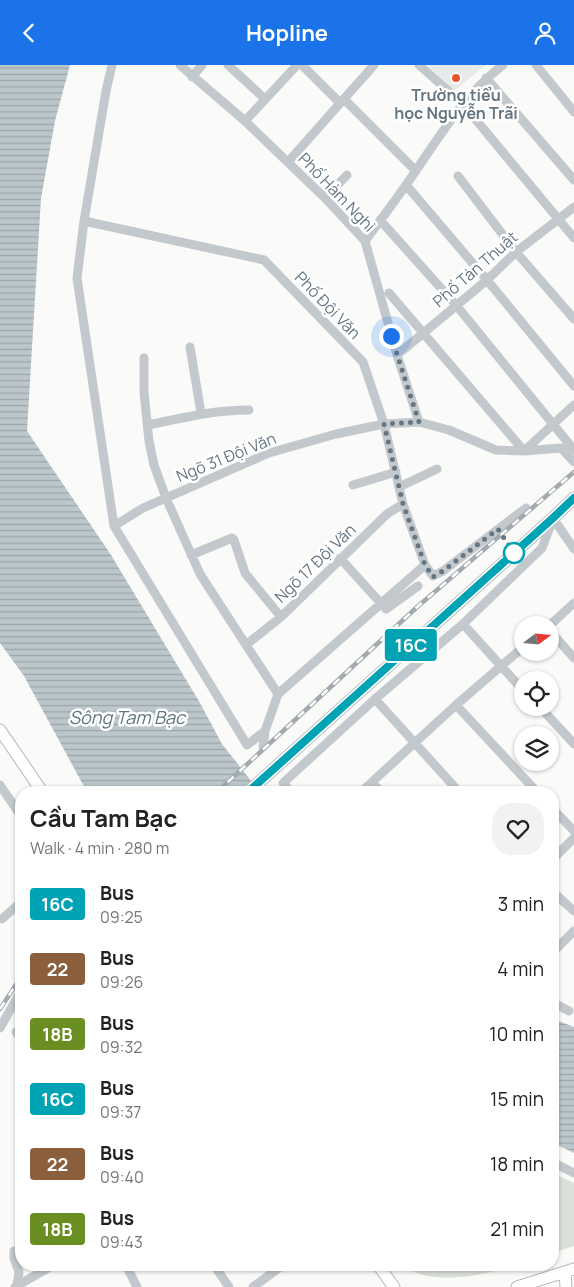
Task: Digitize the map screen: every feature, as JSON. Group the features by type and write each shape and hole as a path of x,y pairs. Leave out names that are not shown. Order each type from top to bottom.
{"main road":[{"path":"255,786 574,497"},
{"path":"0,730 4,745 37,786"},
{"path":"517,1287 570,1270"},
{"path":"566,1287 570,1270"},
{"path":"382,1271 394,1287"}],"street":[{"path":"112,65 84,221 77,278 114,526 247,745 265,731"},
{"name":"Phố Hàm Nghi","path":"180,65 245,121 325,198 365,241 397,355 419,422"},
{"path":"192,77 202,65"},
{"path":"228,65 265,99"},
{"path":"245,121 297,65 342,101 416,171"},
{"path":"419,65 462,103 574,238"},
{"path":"365,241 462,103 486,77 503,65"},
{"path":"536,65 574,112"},
{"path":"288,162 342,101 368,67"},
{"path":"486,77 574,180"},
{"path":"325,198 347,175"},
{"path":"458,176 516,252 574,319"},
{"path":"406,185 488,279 574,385"},
{"name":"Phố Tán Thuật","path":"397,355 488,279 516,252 574,207"},
{"path":"380,220 456,305 574,450"},
{"name":"Phố Đội Văn","path":"84,221 264,260 362,363 384,424 403,504 425,565 433,577 526,508"},
{"path":"389,293 524,451"},
{"path":"190,347 201,413"},
{"path":"144,357 144,392 149,441 154,465 166,498 191,555 213,595 247,644 278,694"},
{"path":"524,451 574,405"},
{"path":"148,425 201,413 224,410 249,410"},
{"path":"419,422 449,430 496,450 524,451 562,448 574,462"},
{"name":"Ngõ 31 Đội Văn","path":"114,526 142,508 269,453 336,434 384,424 419,422"},
{"path":"399,487 437,469"},
{"path":"353,485 396,472"},
{"name":"Ngõ 17 Đội Văn","path":"247,644 281,617 387,513 403,504"},
{"path":"553,518 574,549"},
{"path":"286,786 283,783 375,699 464,624 542,548 553,518"},
{"path":"191,555 232,538 245,573 281,617"},
{"path":"340,558 386,609 418,586"},
{"path":"263,747 265,731 278,694 425,565"},
{"path":"559,617 574,603"},
{"path":"464,624 514,681"},
{"path":"559,641 574,658"},
{"path":"368,786 514,655"},
{"path":"375,699 454,786"},
{"path":"456,705 531,786"},
{"path":"548,716 574,744"},
{"path":"372,782 376,786"},
{"path":"0,785 15,807"},
{"path":"559,815 574,831"},
{"path":"559,853 574,839"},
{"path":"559,897 574,911"},
{"path":"2,919 15,907"},
{"path":"559,946 574,931"},
{"path":"0,1027 15,1001"},
{"path":"559,1006 569,1011"},
{"path":"559,1166 574,1173"},
{"path":"14,1251 15,1261"},
{"path":"17,1286 19,1271"},
{"path":"17,1286 43,1271"},
{"path":"129,1271 137,1287"},
{"path":"218,1271 229,1287"},
{"path":"253,1287 275,1271"}],"shaded area":[{"name":"Trường tiểu học Nguyễn Trãi","path":"428,65 486,65 454,91"},
{"path":"559,1176 574,1183 574,1246 559,1251"},
{"path":"412,1271 495,1271 473,1276 441,1278"}],"water":[{"name":"Sông Tam Bạc","path":"0,65 70,65 55,121 41,198 27,431 111,555 200,703 222,744 255,786 84,786 24,676 0,643"},
{"path":"559,1021 574,1027 574,1153 559,1146"}],"railway":[{"path":"224,786 416,608 574,472"},
{"path":"0,1009 15,986"}],"bus line":[{"name":"16C","path":"255,786 574,498"}],"place":[{"name":"Trường tiểu học Nguyễn Trãi","path":"456,78"}],"route":[{"path":"391,336 419,422 384,424 403,504 425,565 433,577 498,529 514,553"}]}
